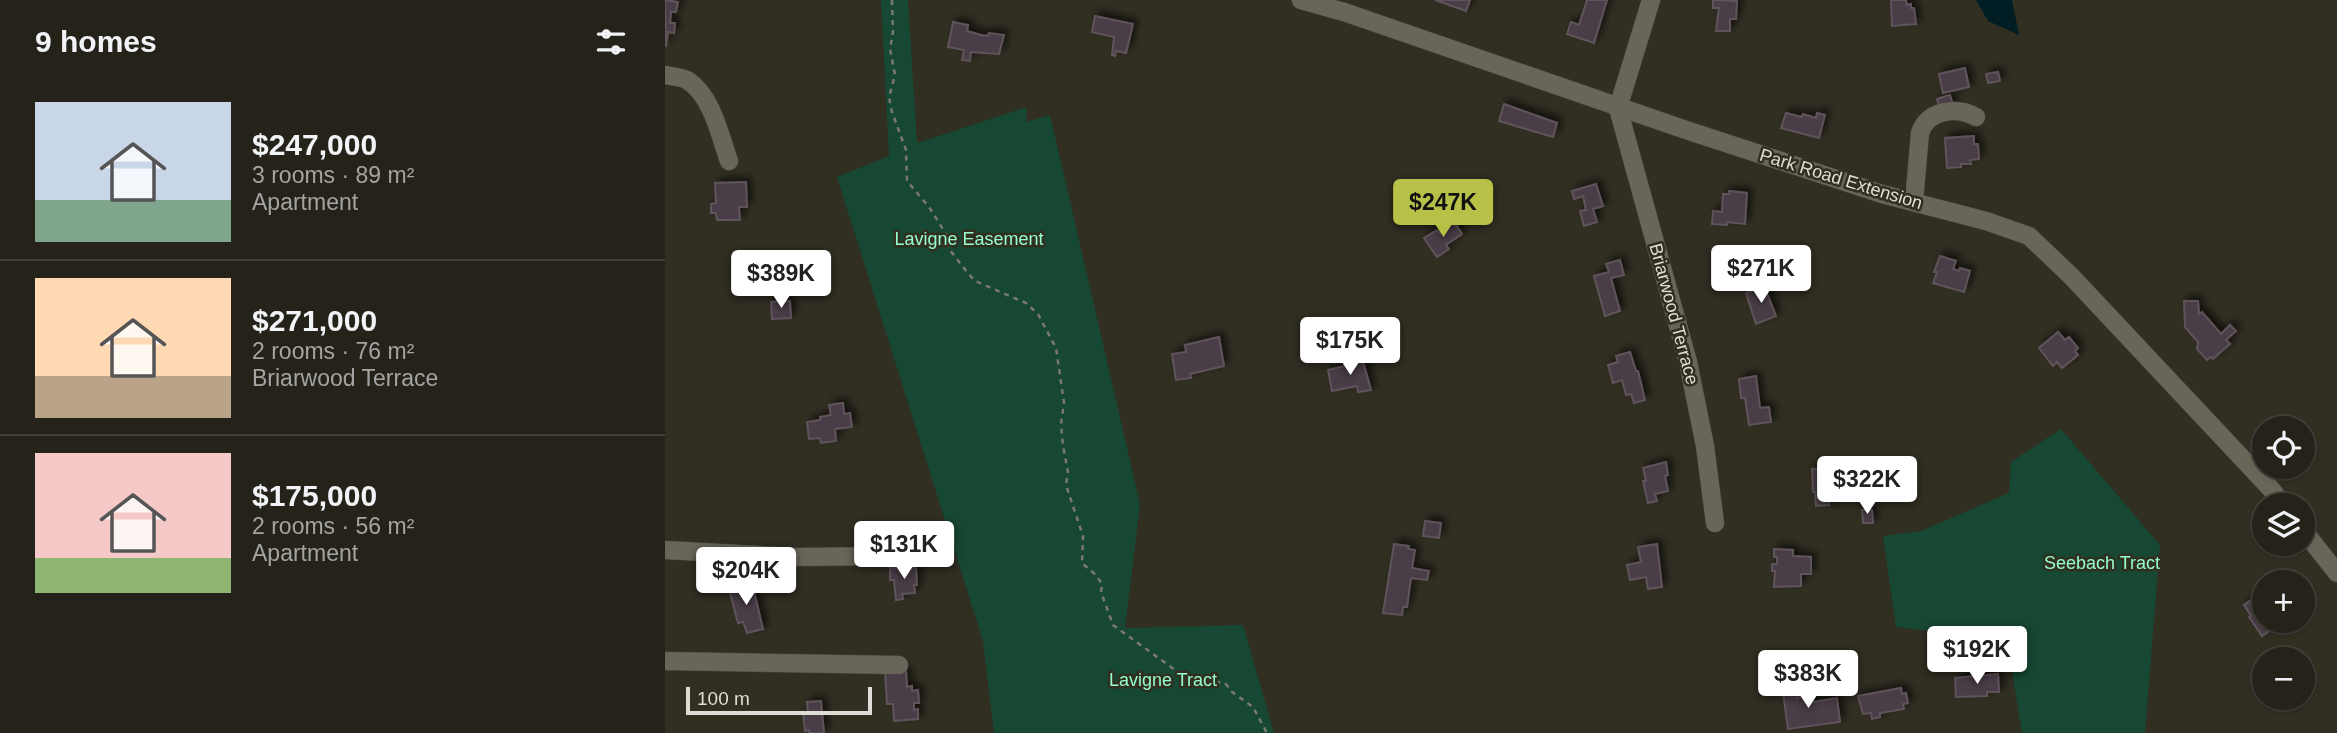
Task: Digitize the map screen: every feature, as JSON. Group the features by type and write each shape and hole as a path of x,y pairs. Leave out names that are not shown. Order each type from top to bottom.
{"street":[{"name":"Park Road Extension","path":"1301,0 1347,6 1618,108 1882,194 1986,220 2029,236 2080,286 2274,493"},
{"path":"1618,108 1651,0"},
{"path":"665,75 687,80 701,93 729,161"},
{"name":"Briarwood Terrace","path":"1618,108 1688,362 1705,446 1715,523"},
{"path":"1914,202 1923,122 1930,117 1958,111 1976,117"},
{"path":"2315,545 2337,573"},
{"path":"665,550 797,556 891,556"},
{"path":"665,661 899,664"}],"path":[{"path":"892,0 893,33 890,49 895,75 889,97 906,150 907,181 929,207 948,237 949,249 975,281 1026,303 1038,314 1056,348 1064,403 1061,424 1068,472 1066,485 1083,537 1082,563 1102,584 1101,592 1113,625 1182,675 1190,679 1225,683 1232,692 1253,706 1267,733"}],"green space":[{"name":"Lavigne Easement","path":"881,0 908,0 917,143 1027,107 1026,122 1050,115 1140,504 1125,628 1243,625 1274,733 994,733 983,641 837,177 889,156"},
{"name":"Seebach Tract","path":"2061,429 2160,545 2145,733 2022,733 2007,640 1896,627 1883,536 1921,531 2009,493 2011,462"}],"water":[{"path":"1976,0 2012,0 2019,35 1988,21"}],"building":[{"path":"665,0 678,2 676,12 671,12 670,23 675,23 674,33 668,32 666,47"},
{"path":"1435,0 1470,0 1466,11"},
{"path":"1587,0 1607,0 1594,43 1567,34 1571,22 1579,25"},
{"path":"1713,0 1737,1 1736,19 1730,19 1730,31 1716,31 1719,8 1713,8"},
{"path":"1891,0 1906,0 1907,5 1911,4 1916,24 1892,26"},
{"path":"1095,16 1133,24 1126,53 1116,51 1115,56 1112,55 1114,37 1092,32"},
{"path":"953,22 968,25 967,31 981,35 1004,35 999,54 971,52 970,61 962,60 964,50 948,47"},
{"path":"1965,68 1969,87 1943,93 1939,74"},
{"path":"1998,72 2000,81 1988,83 1986,74"},
{"path":"1950,95 1953,105 1940,109 1937,99"},
{"path":"1504,104 1557,123 1553,137 1499,121"},
{"path":"1786,113 1816,118 1817,113 1825,115 1819,138 1781,128"},
{"path":"1974,136 1974,144 1978,144 1979,159 1970,160 1971,164 1961,164 1961,167 1947,168 1945,138"},
{"path":"746,182 747,207 739,207 740,220 717,220 716,213 711,213 711,204 716,203 715,183"},
{"path":"1596,184 1603,206 1593,209 1597,222 1584,226 1580,211 1586,210 1583,196 1574,199 1572,191"},
{"path":"1729,191 1747,193 1745,224 1712,224 1713,211 1722,212 1723,194 1729,194"},
{"path":"1455,223 1462,234 1446,245 1449,249 1437,257 1424,238"},
{"path":"1940,256 1956,261 1953,269 1970,271 1964,292 1933,283"},
{"path":"1620,260 1624,275 1611,278 1620,311 1605,316 1594,276 1609,272 1606,264"},
{"path":"1764,286 1776,316 1756,324 1746,293"},
{"path":"790,301 791,318 772,319 771,302"},
{"path":"2184,301 2198,301 2199,314 2202,312 2221,334 2230,325 2236,331 2226,340 2230,344 2213,359 2211,357 2207,360 2197,349 2198,342 2185,327"},
{"path":"2058,332 2065,340 2069,337 2078,348 2075,351 2078,355 2062,368 2057,362 2053,366 2039,348"},
{"path":"1219,337 1224,366 1190,374 1191,378 1176,380 1172,354 1186,352 1185,345"},
{"path":"1630,352 1645,400 1634,403 1631,394 1626,395 1622,380 1613,383 1608,365 1618,362 1616,356"},
{"path":"1362,358 1371,390 1358,392 1357,386 1332,391 1328,370 1349,365 1348,361"},
{"path":"1756,376 1760,408 1769,407 1771,422 1749,425 1739,379"},
{"path":"843,403 844,414 850,413 852,427 835,429 836,441 821,443 820,438 809,439 807,422 831,415 829,405"},
{"path":"1666,462 1668,491 1655,494 1657,501 1648,503 1643,468"},
{"path":"1827,468 1829,505 1816,506 1812,469"},
{"path":"1862,510 1872,510 1873,523 1863,523"},
{"path":"1425,521 1441,523 1439,538 1423,536"},
{"path":"1394,544 1409,546 1408,549 1415,550 1412,568 1429,571 1427,580 1411,578 1407,607 1403,607 1402,615 1383,613"},
{"path":"1657,544 1662,587 1648,589 1646,577 1630,580 1627,565 1641,562 1638,547"},
{"path":"1774,549 1793,550 1793,556 1811,557 1811,574 1801,574 1801,586 1774,587 1775,571 1772,571 1772,564 1777,564 1777,557 1774,557"},
{"path":"916,567 915,593 902,594 903,599 896,600 894,580 890,580 890,568"},
{"path":"752,583 763,629 747,633 743,622 738,623 729,589"},
{"path":"2252,599 2252,621 2249,617 2251,616 2244,605"},
{"path":"906,671 907,687 912,686 912,691 918,690 919,703 914,703 914,710 918,709 918,719 894,721 893,704 887,704 885,672"},
{"path":"1998,674 1999,692 1987,692 1987,696 1956,697 1955,678"},
{"path":"1795,684 1797,698 1806,696 1807,703 1837,698 1840,722 1788,729 1782,685"},
{"path":"1901,688 1902,694 1906,693 1908,703 1903,704 1904,709 1880,713 1880,717 1872,719 1871,713 1863,714 1858,696"},
{"path":"821,701 824,733 809,733 809,730 805,731 803,713 808,712 807,702"}],"park label":[{"name":"Lavigne Tract","path":"1163,680"}]}
